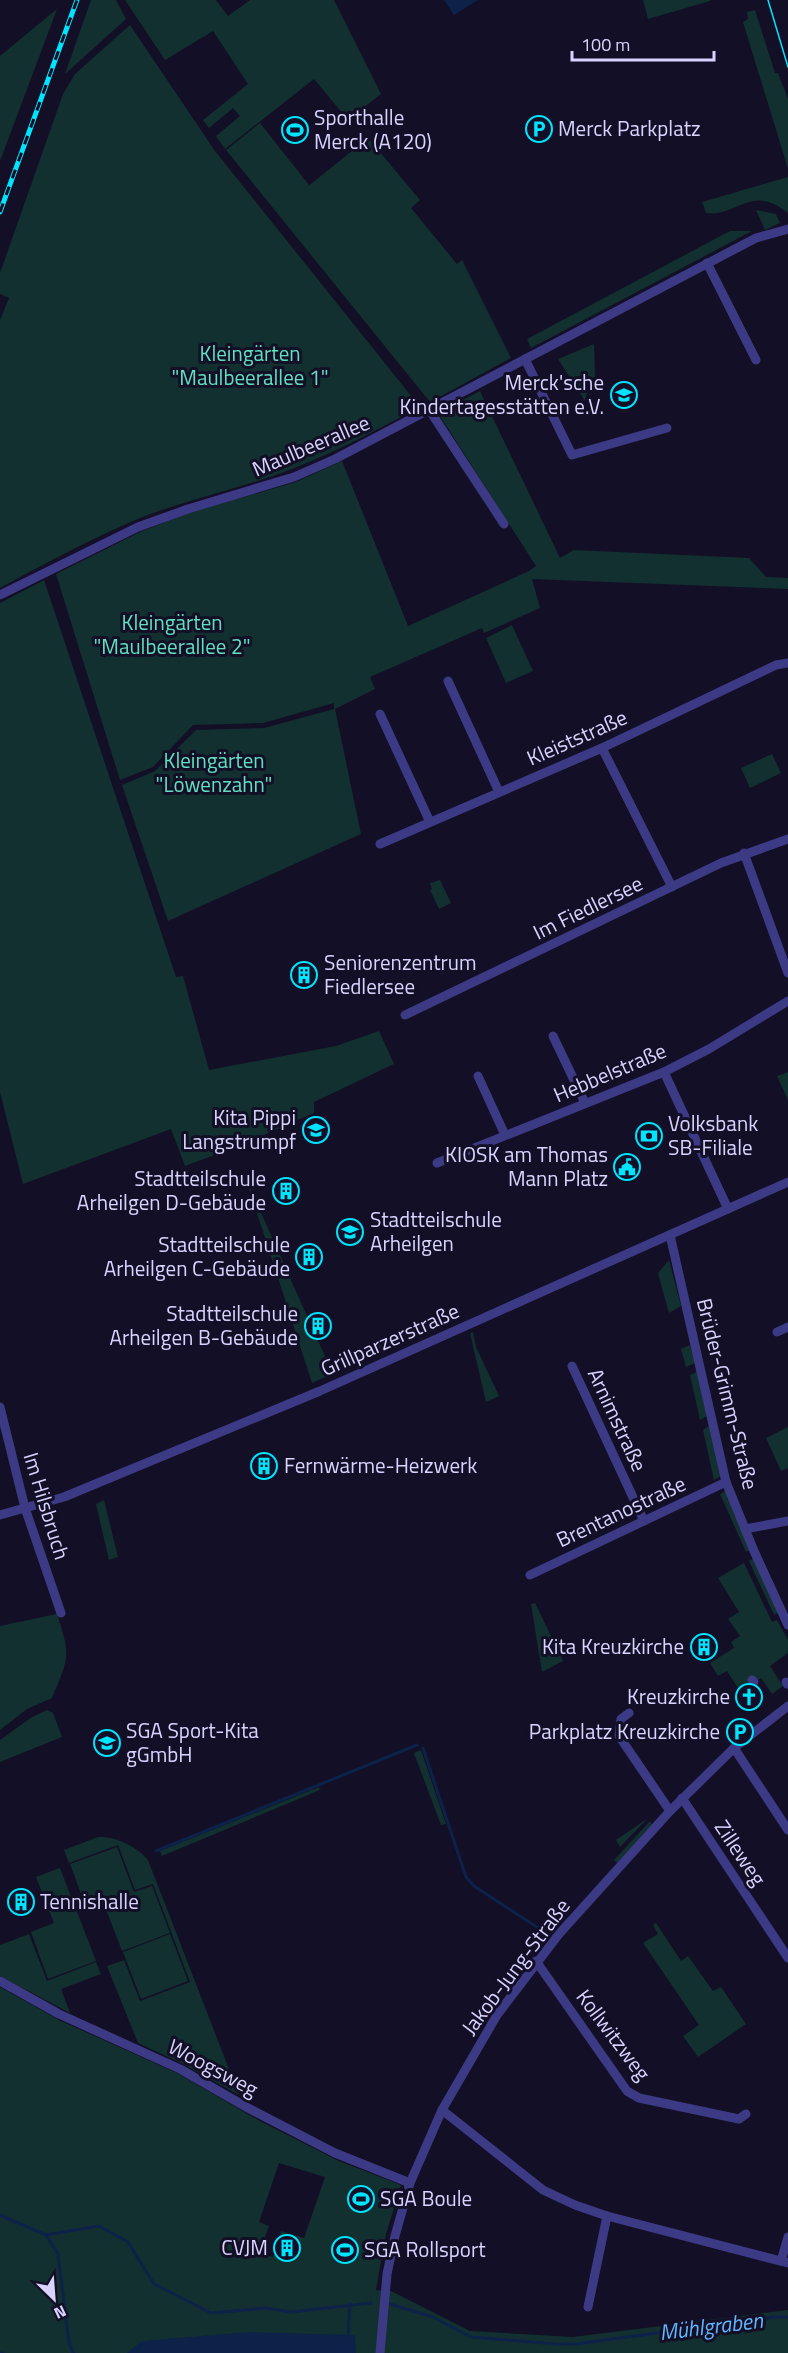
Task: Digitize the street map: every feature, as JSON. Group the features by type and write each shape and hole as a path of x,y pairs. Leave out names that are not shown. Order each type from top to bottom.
{"street":[{"name":"Maulbeerallee","path":"0,595 138,527 188,509 294,477 335,459 756,238 788,229"},
{"path":"707,263 756,360"},
{"path":"525,359 572,455 667,428"},
{"path":"430,411 504,524"},
{"name":"Kleiststraße","path":"380,844 602,748 777,665 788,663"},
{"path":"448,681 499,792"},
{"path":"456,699 466,695"},
{"path":"380,714 430,822"},
{"path":"602,748 672,887"},
{"name":"Im Fiedlersee","path":"405,1016 744,853 788,839"},
{"path":"744,853 788,973"},
{"name":"Hebbelstraße","path":"437,1162 664,1072 709,1049 788,1000"},
{"path":"553,1036 585,1103"},
{"path":"664,1072 728,1209"},
{"path":"478,1076 505,1136"},
{"name":"Grillparzerstraße","path":"0,1515 92,1486 313,1394 788,1182"},
{"name":"Brüder-Grimm-Straße","path":"670,1234 726,1482 788,1625"},
{"path":"777,1332 788,1327"},
{"name":"Arnimstraße","path":"572,1366 644,1521"},
{"name":"Im Hilsbruch","path":"0,1407 25,1508 61,1614"},
{"name":"Brentanostraße","path":"530,1575 726,1482"},
{"path":"745,1529 788,1521"},
{"name":"Jakob-Jung-Straße","path":"380,2353 387,2274 410,2183 442,2110 497,2015 536,1961 670,1810 734,1748 788,1706"},
{"path":"629,1713 621,1719 619,1736 670,1810"},
{"path":"734,1748 788,1830"},
{"name":"Zilleweg","path":"682,1798 788,1958"},
{"name":"Kollwitzweg","path":"536,1961 627,2091 639,2098 739,2119 746,2114"},
{"name":"Woogsweg","path":"0,1981 59,2014 180,2069 248,2108 335,2153 410,2183"},
{"path":"442,2110 543,2190 575,2205 607,2216 784,2262 788,2236"},
{"path":"588,2307 607,2216"}],"green space":[{"path":"91,0 116,0 126,19 65,74"},
{"path":"125,0 216,0 228,16 250,0 334,0 381,94 348,120 314,79 225,149 216,136 240,116 233,108 209,128 203,120 248,84 213,31 165,60"},
{"path":"643,0 710,0 710,1 648,19"},
{"path":"57,9 0,161 0,56"},
{"path":"755,10 775,73 778,73 788,99 788,169 743,22 748,19 747,12"},
{"name":"Kleingärten \"Maulbeerallee 1\"","path":"130,25 215,151 420,407 341,448 292,469 135,520 67,552 0,588 0,320 9,298 0,294 0,273 63,94 75,74"},
{"path":"260,123 309,185 306,188 368,138 420,200 411,208 457,264 462,260 511,358 430,402 226,150"},
{"path":"788,177 788,213 764,201 754,201 717,213 706,213 702,202"},
{"path":"756,210 776,214 780,223 765,230"},
{"path":"730,231 752,231 531,348 527,339"},
{"path":"594,344 595,377 590,379 585,401 558,359"},
{"path":"480,391 560,558 574,550 749,558 766,577 788,578 788,589 532,579 540,608 484,633 482,628 370,677 375,689 335,709 361,834 168,921 122,785 155,771 196,730 264,728 334,709 334,703 263,723 193,725 153,767 120,780 56,574 140,532 189,513 296,482 342,461 408,626 536,566 438,413"},
{"path":"44,580 176,977 183,976 209,1070 336,1046 379,1031 394,1064 314,1102 314,1113 236,1147 185,1166 171,1129 23,1184 0,1092 0,603"},
{"path":"512,625 533,671 506,683 486,638"},
{"path":"772,754 781,773 750,788 741,768"},
{"path":"440,880 451,903 439,909 430,890 432,889 430,883"},
{"path":"788,1072 788,1100 777,1076"},
{"path":"246,1179 328,1363 400,1332 404,1341 312,1383"},
{"path":"669,1260 681,1306 669,1313 658,1273"},
{"path":"473,1332 476,1347 499,1396 486,1402 470,1333"},
{"path":"690,1345 695,1363 686,1367 681,1349"},
{"path":"697,1372 707,1416 700,1420 690,1375"},
{"path":"709,1426 721,1476 714,1480 703,1430"},
{"path":"788,1427 788,1468 781,1471 766,1438"},
{"path":"725,1491 750,1550 746,1552 720,1494"},
{"path":"104,1500 118,1557 109,1560 96,1504"},
{"path":"754,1558 779,1612 774,1615 749,1561"},
{"path":"744,1563 772,1622 777,1620 788,1640 788,1653 770,1666 783,1686 772,1694 761,1678 740,1691 727,1671 718,1676 710,1663 734,1648 731,1642 740,1636 728,1619 739,1612 718,1578"},
{"path":"535,1603 563,1661 542,1672 531,1604"},
{"path":"57,1614 65,1640 66,1657 52,1698 27,1709 0,1730 0,1626"},
{"path":"47,1710 53,1713 62,1737 0,1762 0,1740 32,1717"},
{"path":"421,1750 446,1824 441,1825 414,1753"},
{"path":"319,1787 320,1790 162,1856 160,1851"},
{"path":"648,1818 620,1847 616,1840"},
{"path":"650,1821 652,1824 617,1863 614,1860"},
{"path":"98,1837 112,1838 126,1843 148,1860 239,2095 181,2063 138,2043 107,1966 124,1960 140,2001 190,1982 153,1884 135,1890 118,1845 69,1863 64,1850"},
{"path":"117,1847 134,1892 152,1886 170,1933 122,1951 104,1904 87,1910 70,1864"},
{"path":"60,1868 96,1961 48,1979 31,1932 54,1923 36,1877"},
{"path":"656,1923 681,1961 688,1956 713,1991 721,1987 746,2024 698,2057 683,2036 699,2025 643,1943 658,1934 653,1925"},
{"path":"29,1934 47,1981 96,1962 101,1974 61,1989 70,2013 0,1976 0,1945"},
{"path":"170,1934 188,1981 141,1999 123,1952"},
{"path":"0,1987 61,2021 177,2073 260,2121 339,2161 401,2185 386,2234 376,2290 391,2291 470,2331 573,2337 788,2310 788,2353 0,2353","holes":["279,2163 325,2177 304,2238 281,2231 273,2257 259,2253 269,2226 259,2222"]}],"water":[{"path":"444,0 478,0 454,15"},
{"path":"249,2332 355,2335 356,2353 127,2353 142,2341"}],"waterway":[{"path":"156,1851 417,1745"},
{"path":"423,1748 466,1877 474,1886 546,1933"},
{"path":"0,2215 46,2235 58,2254 69,2342 74,2353"},
{"name":"Mühlgraben","path":"46,2235 99,2226 128,2242 154,2284 211,2313 266,2308 291,2312 371,2303"},
{"path":"348,2335 350,2304"},
{"name":"Mühlgraben","path":"390,2304 433,2317 471,2337 556,2344 576,2344 788,2317"}],"tram line":[{"path":"768,0 788,67"}],"railway":[{"path":"0,212 77,0"}],"place":[{"name":"Merck Parkplatz","path":"539,129"},
{"name":"Sporthalle Merck (A120)","path":"295,130"},
{"name":"Merck'sche Kindertagesstätten e.V.","path":"624,395"},
{"name":"Seniorenzentrum Fiedlersee","path":"304,975"},
{"name":"Kita Pippi Langstrumpf","path":"316,1130"},
{"name":"Volksbank SB-Filiale","path":"649,1136"},
{"name":"KIOSK am Thomas Mann Platz","path":"627,1167"},
{"name":"Stadtteilschule Arheilgen D-Gebäude","path":"286,1191"},
{"name":"Stadtteilschule Arheilgen","path":"350,1232"},
{"name":"Stadtteilschule Arheilgen C-Gebäude","path":"309,1257"},
{"name":"Stadtteilschule Arheilgen B-Gebäude","path":"318,1326"},
{"name":"Fernwärme-Heizwerk","path":"264,1466"},
{"name":"Kita Kreuzkirche","path":"704,1647"},
{"name":"Kreuzkirche","path":"749,1697"},
{"name":"Parkplatz Kreuzkirche","path":"740,1732"},
{"name":"SGA Sport-Kita gGmbH","path":"107,1743"},
{"name":"Tennishalle","path":"21,1902"},
{"name":"SGA Boule","path":"361,2199"},
{"name":"CVJM","path":"287,2248"},
{"name":"SGA Rollsport","path":"345,2250"}],"park label":[{"name":"Kleingärten \"Maulbeerallee 2\"","path":"172,635"},
{"name":"Kleingärten \"Löwenzahn\"","path":"214,773"}]}
